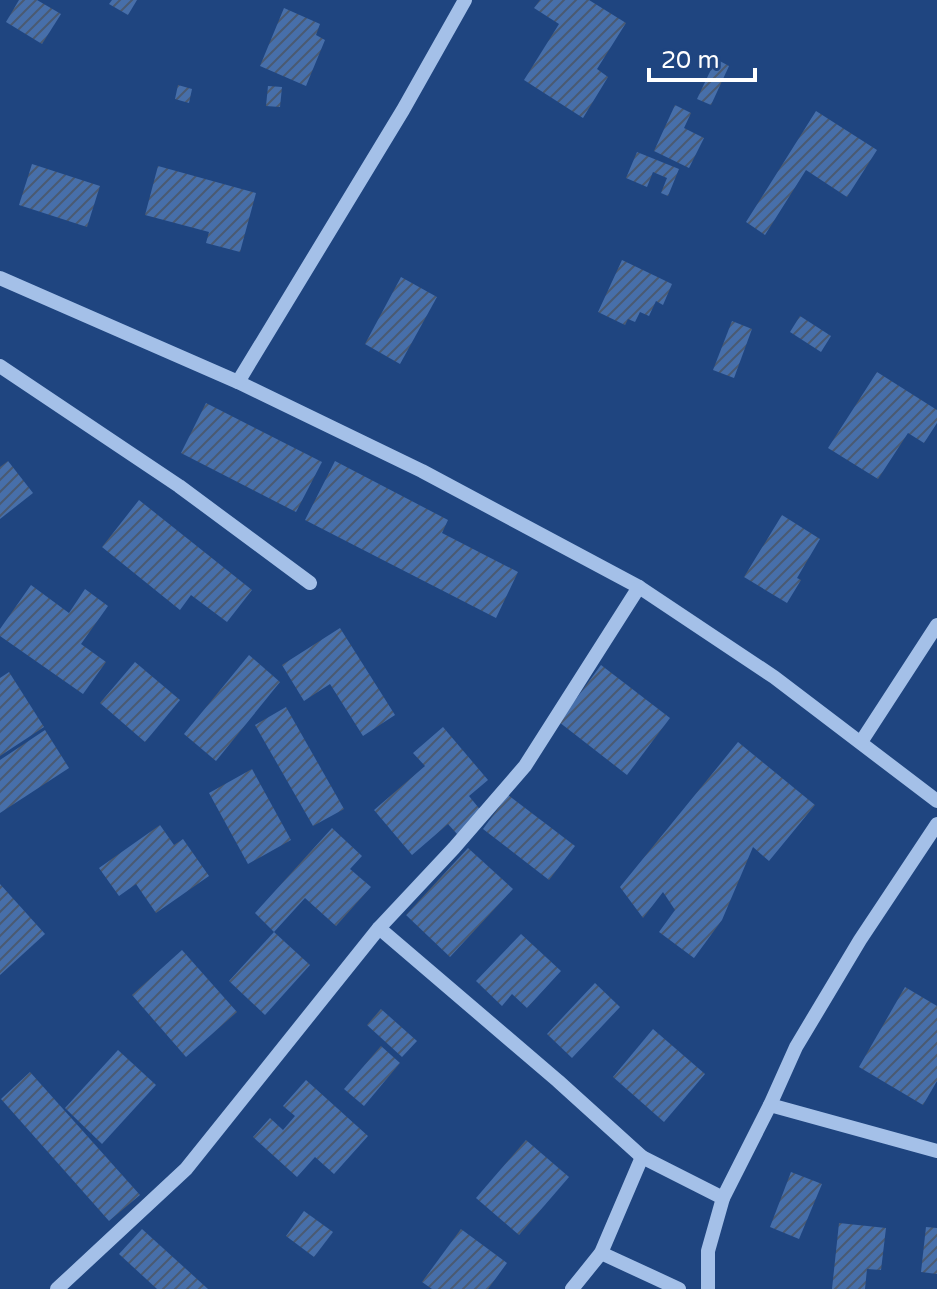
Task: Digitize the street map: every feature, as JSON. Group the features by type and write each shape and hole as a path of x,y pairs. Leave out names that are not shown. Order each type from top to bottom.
{"street":[{"path":"238,382 403,110 465,0"},
{"path":"0,278 238,382 422,471 639,587 774,677 937,801"},
{"path":"0,366 179,486 310,583"},
{"path":"57,1289 186,1169 379,928 525,766 639,587"},
{"path":"861,742 937,625"},
{"path":"708,1289 708,1251 723,1198 796,1047 860,940 937,824"},
{"path":"379,928 642,1157 723,1198"},
{"path":"770,1105 937,1151"},
{"path":"572,1289 601,1253 642,1157"},
{"path":"601,1253 679,1289"}],"building":[{"path":"19,0 37,0 61,14 42,44 6,22"},
{"path":"112,0 137,0 128,15 109,4"},
{"path":"540,0 589,0 626,23 597,69 608,77 583,118 524,80 559,24 534,8"},
{"path":"284,8 320,24 316,35 325,40 306,86 260,66"},
{"path":"716,59 729,66 711,105 697,99"},
{"path":"178,85 192,89 189,103 175,99"},
{"path":"268,86 282,87 280,107 266,106"},
{"path":"675,105 691,113 684,128 704,138 689,168 654,151"},
{"path":"816,111 877,150 847,197 806,170 765,235 746,222"},
{"path":"637,152 679,169 668,196 661,193 667,178 653,172 647,187 626,178"},
{"path":"32,164 100,186 87,227 19,205"},
{"path":"158,166 256,193 240,252 206,243 209,232 145,215"},
{"path":"622,260 672,284 663,305 656,301 649,316 640,312 635,322 628,319 625,325 598,312"},
{"path":"401,277 437,297 400,364 365,344"},
{"path":"800,316 831,336 821,352 790,332"},
{"path":"732,321 752,329 734,378 713,370"},
{"path":"877,372 937,410 937,423 924,443 908,433 878,479 828,448"},
{"path":"206,403 322,462 296,512 181,453"},
{"path":"8,461 33,493 0,519 0,467"},
{"path":"335,461 448,520 442,533 518,572 496,618 305,520"},
{"path":"139,500 252,590 227,622 191,595 180,610 102,547"},
{"path":"782,515 820,539 797,578 801,580 787,603 744,577"},
{"path":"31,585 69,613 85,589 108,606 81,644 106,662 83,694 0,636 0,629"},
{"path":"340,628 395,715 363,736 330,684 304,701 282,665"},
{"path":"249,655 280,682 216,761 184,734"},
{"path":"135,662 180,700 145,742 100,703"},
{"path":"601,665 670,718 627,775 559,722"},
{"path":"9,672 44,727 0,756 0,678"},
{"path":"286,707 344,809 313,826 255,725"},
{"path":"443,727 488,780 469,796 482,812 457,834 448,824 412,855 374,810 425,766 413,753"},
{"path":"45,730 69,768 0,813 0,760"},
{"path":"738,742 815,805 769,861 753,847 722,920 694,958 659,932 675,910 663,892 643,918 620,887"},
{"path":"252,769 291,840 248,864 209,793"},
{"path":"508,795 575,846 549,880 483,829"},
{"path":"160,825 174,845 183,839 209,876 156,913 136,884 119,896 99,868"},
{"path":"332,828 362,856 350,869 371,887 336,926 305,898 274,932 255,913"},
{"path":"468,848 513,889 450,957 406,915"},
{"path":"0,884 45,934 0,975"},
{"path":"274,932 310,965 265,1015 229,981"},
{"path":"521,934 561,971 527,1008 512,994 502,1006 476,981"},
{"path":"182,950 237,1012 186,1057 132,995"},
{"path":"595,983 620,1007 572,1058 547,1034"},
{"path":"905,987 937,1006 937,1081 923,1105 859,1067"},
{"path":"381,1009 417,1041 402,1057 367,1025"},
{"path":"653,1029 705,1074 664,1122 613,1077"},
{"path":"381,1046 400,1063 364,1106 344,1089"},
{"path":"118,1050 156,1085 102,1144 65,1108"},
{"path":"30,1072 140,1195 109,1221 1,1099"},
{"path":"306,1080 368,1136 334,1174 315,1157 297,1177 253,1137 270,1118 283,1130 295,1116 283,1106"},
{"path":"526,1140 569,1177 519,1235 476,1198"},
{"path":"791,1172 822,1184 799,1239 770,1227"},
{"path":"304,1211 333,1232 314,1257 286,1236"},
{"path":"839,1223 886,1228 881,1270 867,1269 865,1289 832,1289"},
{"path":"926,1227 937,1228 937,1274 921,1272"},
{"path":"142,1229 208,1289 157,1289 119,1254"},
{"path":"461,1229 507,1263 488,1289 432,1289 422,1282"}]}
